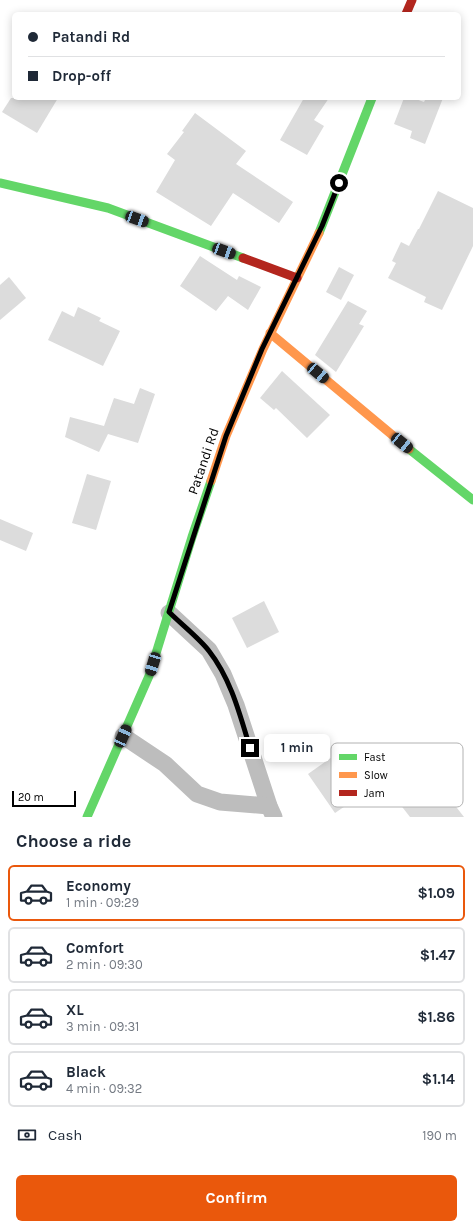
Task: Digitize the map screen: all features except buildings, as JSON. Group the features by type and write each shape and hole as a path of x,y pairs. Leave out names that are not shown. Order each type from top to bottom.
{"street":[{"path":"407,12 412,0"},
{"name":"Patandi Rd","path":"87,817 149,676 226,436 270,333 322,226 371,100"},
{"path":"0,183 108,208 297,278"},
{"path":"270,333 366,414 473,500"},
{"path":"123,736 165,764 197,794 220,802 272,812 236,705 223,674 209,650 169,612"}],"traffic: fast":[{"path":"319,233 371,100"},
{"path":"0,183 108,208 243,258"},
{"path":"409,449 473,500"},
{"path":"87,817 149,676 211,481"}],"traffic: slow":[{"path":"211,481 226,436 263,349 319,233"},
{"path":"270,333 409,449"}],"traffic: jam":[{"path":"407,12 412,0"},
{"path":"243,258 297,278"}],"route":[{"path":"250,748 236,705 223,674 209,650 169,612 192,537 226,436 262,349 322,226 339,183"}]}
